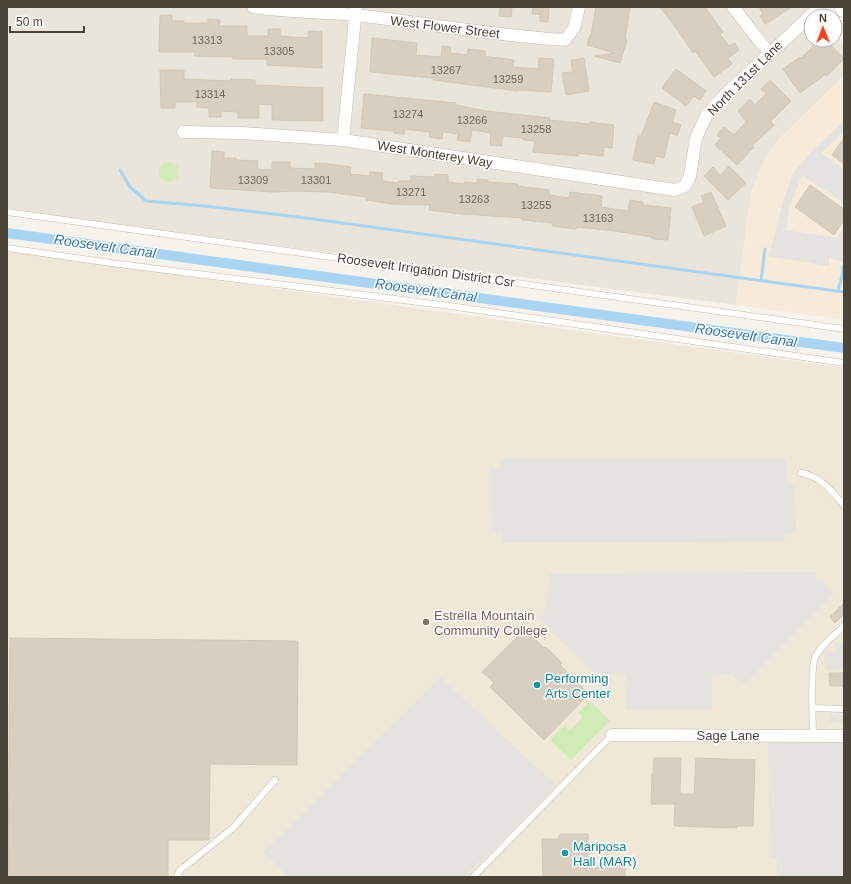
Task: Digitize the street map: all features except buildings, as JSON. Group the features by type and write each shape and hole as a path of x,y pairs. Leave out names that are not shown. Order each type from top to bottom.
{"street":[{"name":"West Flower Street","path":"253,7 268,9 355,11 533,38 565,40 574,28 579,7"},
{"path":"733,7 769,53"},
{"name":"North 131st Lane","path":"685,186 690,176 696,138 707,114 769,53 820,7"},
{"path":"343,140 355,11"},
{"name":"West Monterey Way","path":"183,132 242,133 343,140 675,190 685,186"},
{"name":"Sage Lane","path":"612,735 844,736"}],"lane":[{"name":"Roosevelt Irrigation District Csr","path":"7,212 844,330"},
{"path":"7,248 110,263 450,306 844,364"},
{"path":"801,473 809,474 822,481 844,506"},
{"path":"813,736 814,660 820,648 844,626"},
{"path":"813,708 844,709"},
{"path":"473,877 612,735"},
{"path":"177,877 179,871 232,828 275,780"}],"shaded area":[{"path":"7,7 816,7 817,8 803,8 803,48 843,48 843,43 844,44 844,76 780,138 768,154 759,171 751,194 736,305 7,211"},
{"path":"844,76 844,320 736,305 751,194 759,171 768,154 780,138"},
{"path":"844,121 844,132 821,153 844,169 844,203 802,175 789,208 786,230 836,238 844,227 844,264 829,257 829,266 769,256 783,202 793,173 812,151"},
{"name":"Estrella Mountain Community College","path":"7,251 844,368 844,877 7,877"},
{"path":"500,458 786,458 787,484 795,484 796,533 785,533 784,542 502,543 502,533 492,532 490,468 500,469"},
{"path":"816,572 816,579 822,580 834,594 745,684 739,679 737,681 732,674 715,675 712,678 712,709 625,709 626,677 622,674 596,674 539,619 544,613 550,573"},
{"path":"835,642 844,642 844,670 825,670 824,651 835,651"},
{"path":"441,677 556,786 464,877 288,877 263,852"},
{"path":"829,714 844,714 844,723 829,723"},
{"path":"768,735 844,739 844,877 777,877 777,858 770,858"}],"green space":[{"path":"169,162 176,165 179,172 176,179 169,182 162,179 159,172 162,165"},
{"path":"590,701 610,721 571,760 550,740 565,725 569,731 583,717 578,713"}],"waterway":[{"path":"120,170 130,187 146,201 205,206 306,218 844,292"},
{"name":"Roosevelt Canal","path":"7,233 844,348"},
{"path":"761,281 765,249"},
{"path":"838,291 843,266"}],"place":[{"name":"Estrella Mountain Community College","path":"426,622"},
{"name":"Performing Arts Center","path":"537,685"},
{"name":"Mariposa Hall (MAR)","path":"565,853"}]}
